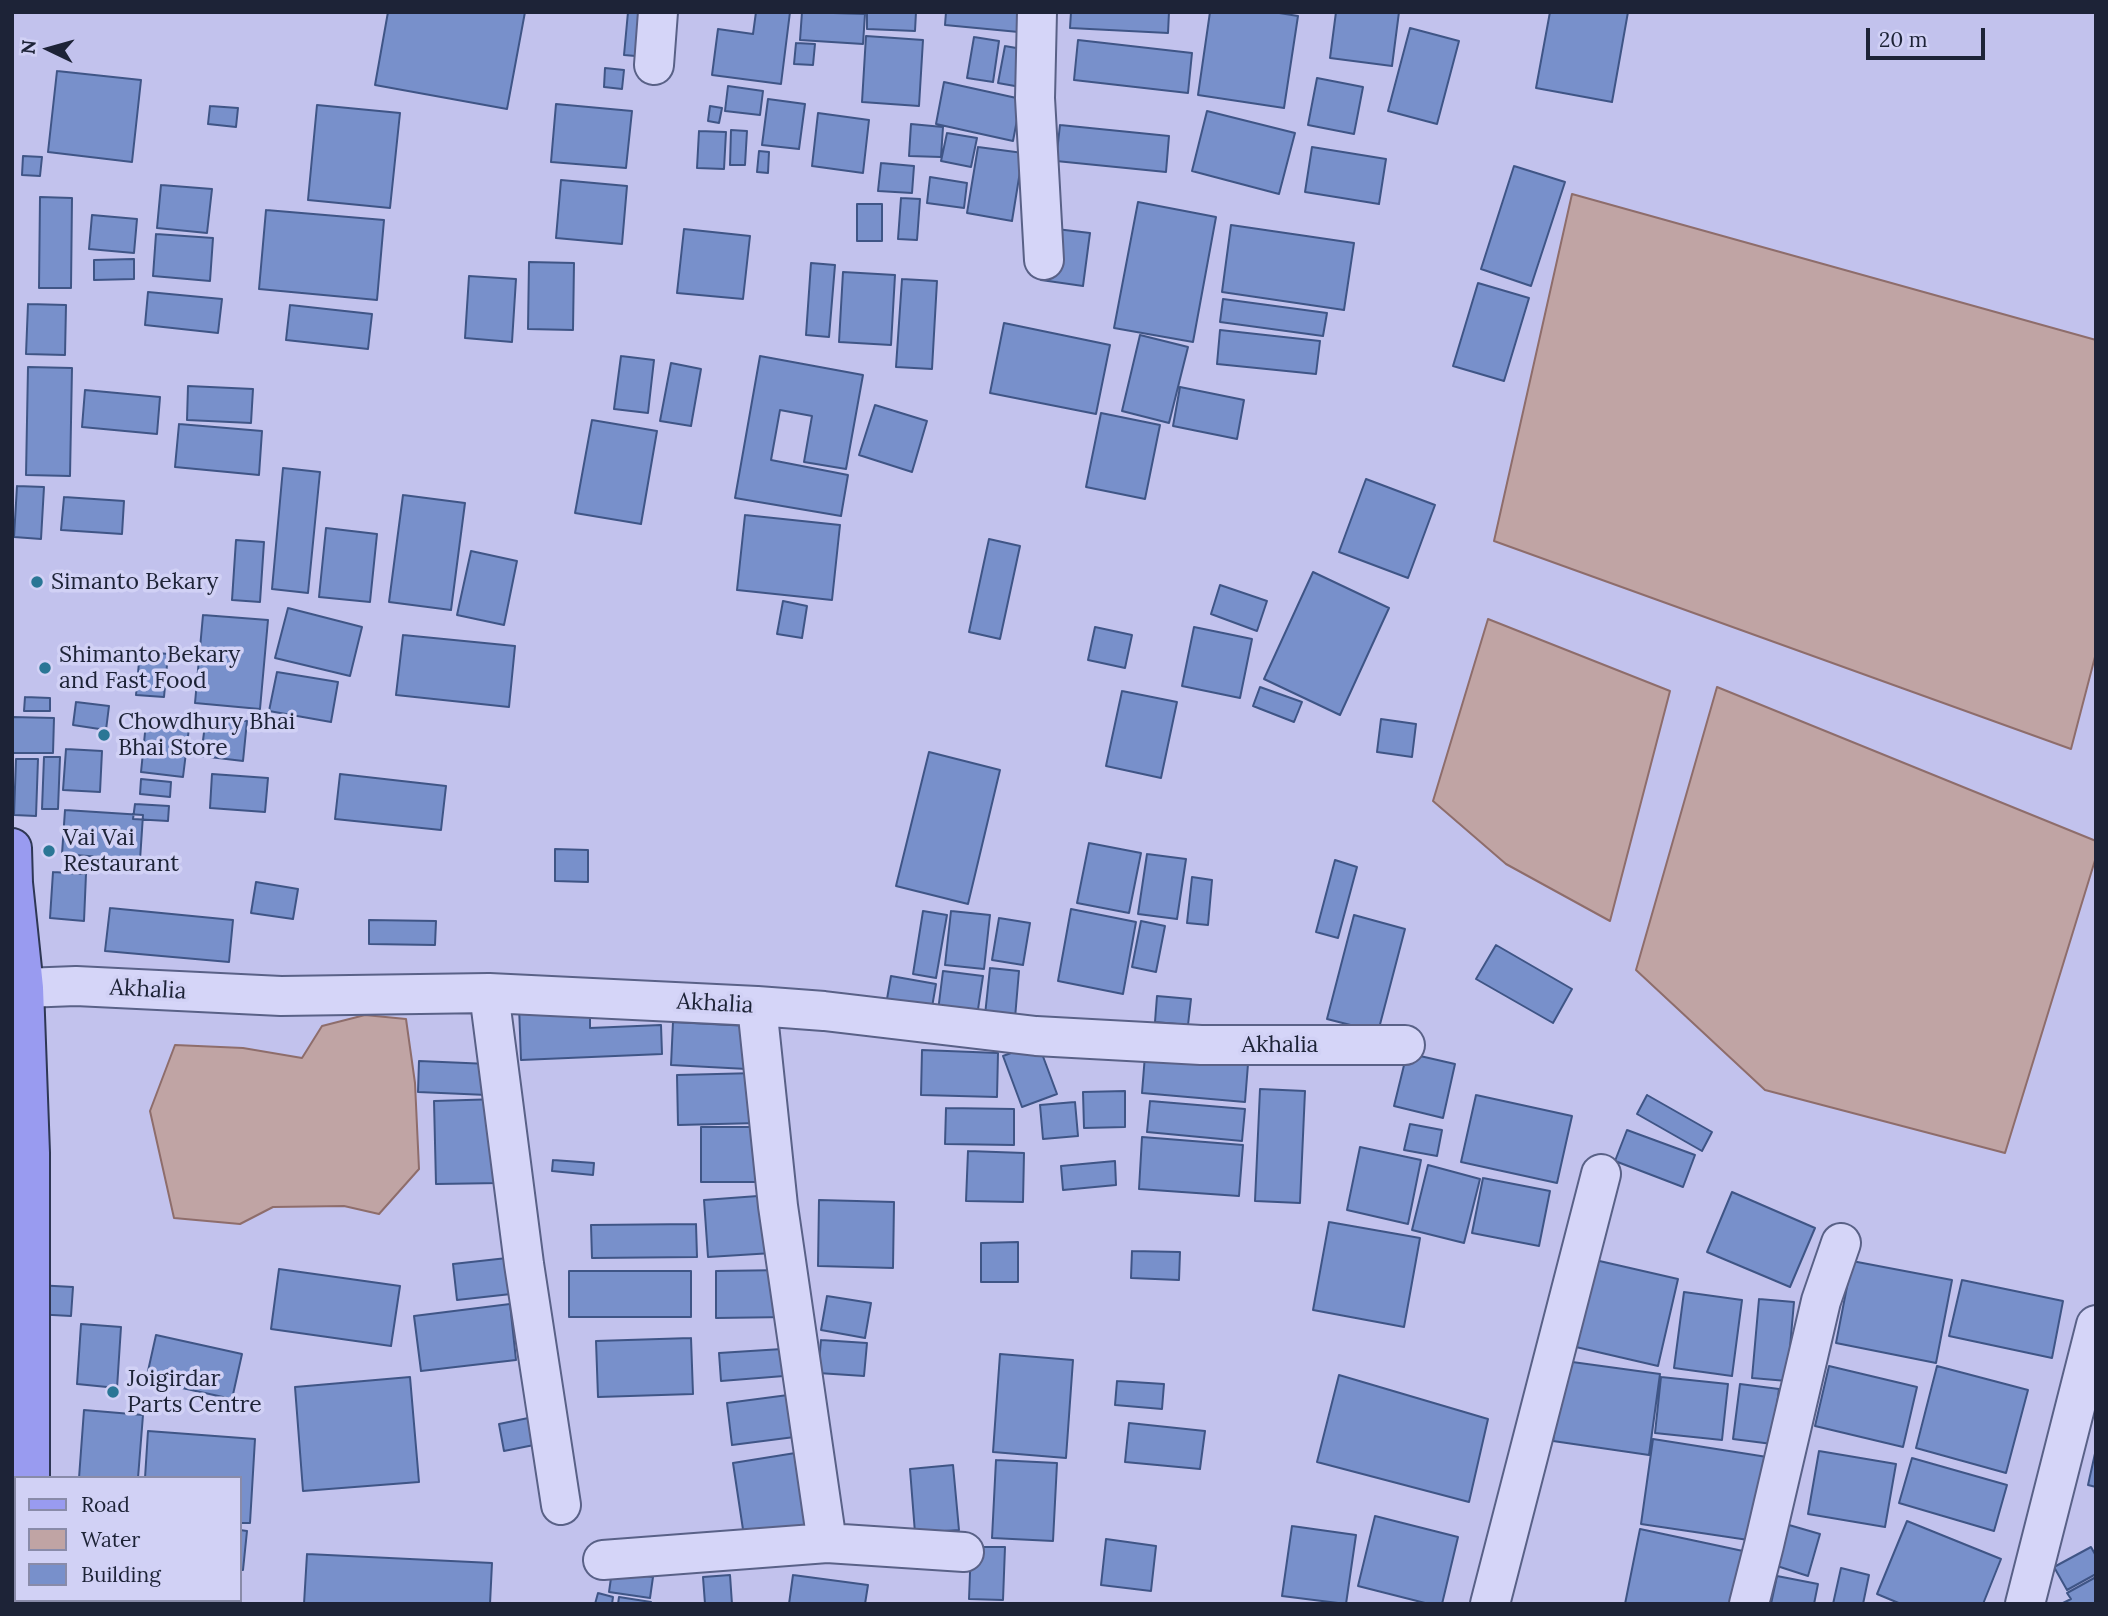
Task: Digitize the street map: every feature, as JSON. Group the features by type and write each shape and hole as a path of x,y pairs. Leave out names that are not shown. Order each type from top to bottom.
{"main road":[{"path":"12,848 24,988 30,1153 30,1476"}],"street":[{"path":"654,65 658,12"},
{"path":"1037,12 1035,98 1044,260"},
{"name":"Akhalia","path":"24,988 76,986 281,996 489,993 824,1011 1049,1037 1201,1045 1405,1045"},
{"path":"489,993 524,1264 561,1505"},
{"path":"757,1006 778,1206 827,1543"},
{"path":"1490,1604 1601,1174"},
{"path":"1749,1604 1821,1301 1841,1243"},
{"path":"2025,1604 2096,1325"},
{"path":"603,1560 827,1543 964,1552"}],"water":[{"path":"1572,194 2096,340 2096,653 2071,749 1494,541"},
{"path":"1488,619 1670,691 1610,921 1506,864 1433,801"},
{"path":"1717,687 2096,841 2096,857 2005,1153 1765,1090 1636,970"},
{"path":"365,1015 406,1019 415,1083 419,1169 379,1214 344,1206 273,1207 240,1224 174,1218 150,1111 175,1045 243,1048 302,1058 322,1026"}],"building":[{"path":"388,12 525,12 507,109 375,85"},
{"path":"628,12 653,12 647,57 624,55"},
{"path":"756,12 790,12 781,84 712,75 718,29 753,34"},
{"path":"802,12 865,14 863,44 800,40"},
{"path":"867,12 916,12 915,31 867,29"},
{"path":"946,12 1031,12 1029,33 945,25"},
{"path":"1071,12 1169,12 1168,33 1070,28"},
{"path":"1210,12 1273,12 1298,16 1284,108 1198,95"},
{"path":"1336,12 1399,12 1392,66 1330,58"},
{"path":"1550,12 1628,12 1612,102 1536,88"},
{"path":"1410,28 1459,41 1437,124 1388,111"},
{"path":"866,36 923,40 919,106 862,102"},
{"path":"974,37 999,41 993,82 967,78"},
{"path":"1078,40 1192,53 1188,93 1074,80"},
{"path":"796,43 815,44 813,65 794,64"},
{"path":"1005,46 1033,51 1026,88 998,83"},
{"path":"605,68 624,70 622,89 604,87"},
{"path":"57,71 141,80 132,162 48,152"},
{"path":"1317,78 1363,87 1354,134 1308,125"},
{"path":"944,82 1021,99 1013,141 936,124"},
{"path":"728,86 763,91 760,115 725,111"},
{"path":"768,99 805,104 799,149 762,145"},
{"path":"556,104 632,111 626,168 551,162"},
{"path":"317,105 400,113 390,208 308,200"},
{"path":"210,106 238,108 236,127 208,124"},
{"path":"710,106 722,108 719,123 708,121"},
{"path":"1207,111 1295,133 1279,194 1192,171"},
{"path":"818,113 869,120 863,173 812,166"},
{"path":"911,124 943,127 941,157 909,156"},
{"path":"1060,125 1169,136 1166,172 1056,161"},
{"path":"731,130 747,131 745,165 730,165"},
{"path":"699,131 726,132 724,169 697,168"},
{"path":"947,133 977,138 971,167 941,161"},
{"path":"978,147 1023,153 1012,221 967,213"},
{"path":"1312,147 1386,159 1379,204 1305,192"},
{"path":"759,151 769,152 768,173 757,172"},
{"path":"23,156 42,157 40,176 22,175"},
{"path":"881,163 914,166 912,193 878,191"},
{"path":"1514,166 1565,182 1531,286 1481,269"},
{"path":"930,177 967,183 964,208 927,203"},
{"path":"561,180 627,186 622,244 556,238"},
{"path":"161,185 212,189 207,233 157,228"},
{"path":"40,197 72,198 71,288 39,288"},
{"path":"901,198 920,199 917,240 898,239"},
{"path":"1138,202 1216,217 1193,342 1114,328"},
{"path":"857,204 882,204 882,241 857,241"},
{"path":"266,210 384,220 377,300 259,289"},
{"path":"92,215 137,219 134,253 89,249"},
{"path":"1231,225 1354,243 1344,310 1222,292"},
{"path":"1048,228 1090,233 1083,286 1041,280"},
{"path":"684,229 750,236 743,299 677,293"},
{"path":"156,234 213,238 210,281 153,276"},
{"path":"134,259 134,279 94,280 94,260"},
{"path":"529,262 574,263 573,330 528,329"},
{"path":"811,263 835,265 829,337 806,335"},
{"path":"843,272 895,275 891,345 839,342"},
{"path":"469,276 516,279 512,342 465,338"},
{"path":"902,279 937,281 932,369 896,367"},
{"path":"1478,283 1529,298 1504,381 1453,366"},
{"path":"148,292 222,299 218,333 145,325"},
{"path":"1223,299 1327,313 1323,336 1220,322"},
{"path":"28,304 66,305 65,355 26,354"},
{"path":"290,305 372,314 368,349 286,340"},
{"path":"1004,323 1110,345 1096,414 990,393"},
{"path":"1220,330 1320,341 1316,374 1217,364"},
{"path":"1140,335 1188,347 1169,423 1122,411"},
{"path":"621,356 654,360 648,413 614,409"},
{"path":"760,356 863,375 846,469 804,462 812,416 780,410 771,460 848,475 841,516 735,498"},
{"path":"671,363 701,369 691,426 660,421"},
{"path":"28,367 72,368 70,476 26,475"},
{"path":"188,386 253,389 251,423 187,420"},
{"path":"1180,387 1244,400 1237,439 1173,426"},
{"path":"85,390 160,397 157,434 82,427"},
{"path":"875,405 927,421 912,472 859,455"},
{"path":"1101,413 1160,425 1145,499 1086,487"},
{"path":"592,420 657,431 641,524 575,513"},
{"path":"179,424 262,431 259,475 175,467"},
{"path":"283,468 320,472 308,593 272,589"},
{"path":"1366,479 1435,505 1408,578 1339,552"},
{"path":"17,486 44,487 41,539 14,537"},
{"path":"403,495 465,503 451,610 389,602"},
{"path":"64,497 124,501 122,534 61,530"},
{"path":"745,515 840,525 832,600 737,590"},
{"path":"326,528 377,534 370,602 319,597"},
{"path":"989,539 1020,546 1000,639 969,632"},
{"path":"236,540 264,542 260,602 232,600"},
{"path":"471,551 517,561 504,625 457,615"},
{"path":"1313,572 1389,608 1340,715 1264,679"},
{"path":"1220,585 1267,601 1257,631 1211,614"},
{"path":"783,601 807,606 802,638 777,634"},
{"path":"288,608 362,627 350,676 275,658"},
{"path":"203,615 268,620 260,709 195,703"},
{"path":"1095,627 1132,635 1125,668 1088,660"},
{"path":"1194,627 1252,639 1240,698 1182,686"},
{"path":"403,635 515,646 509,707 396,695"},
{"path":"140,651 168,654 164,697 136,695"},
{"path":"277,672 338,682 331,722 269,711"},
{"path":"1260,687 1302,702 1294,722 1253,706"},
{"path":"1122,691 1177,702 1161,778 1106,766"},
{"path":"25,697 50,698 50,711 24,711"},
{"path":"76,702 109,706 106,730 73,725"},
{"path":"12,717 54,718 53,753 12,753"},
{"path":"206,717 247,721 243,761 201,756"},
{"path":"1381,719 1416,724 1412,757 1377,752"},
{"path":"146,723 189,728 183,777 141,772"},
{"path":"66,749 102,751 100,792 63,790"},
{"path":"929,752 1000,770 968,904 896,886"},
{"path":"44,757 60,757 58,809 42,809"},
{"path":"16,759 38,759 36,816 14,815"},
{"path":"212,774 268,778 265,812 210,808"},
{"path":"340,774 446,786 441,830 335,819"},
{"path":"141,779 171,782 170,797 140,794"},
{"path":"135,804 169,806 168,821 133,819"},
{"path":"65,810 143,815 140,860 62,854"},
{"path":"1089,843 1141,853 1129,913 1077,903"},
{"path":"555,849 588,850 588,882 555,881"},
{"path":"1147,854 1186,859 1177,919 1138,914"},
{"path":"1335,860 1357,867 1338,938 1316,932"},
{"path":"53,872 86,874 84,921 50,918"},
{"path":"1192,877 1212,880 1208,925 1187,923"},
{"path":"256,882 298,889 293,919 251,913"},
{"path":"110,908 233,920 229,962 105,951"},
{"path":"1071,909 1136,922 1123,994 1058,981"},
{"path":"923,911 947,915 936,978 913,974"},
{"path":"951,911 990,915 984,969 945,965"},
{"path":"1354,915 1405,929 1378,1032 1327,1019"},
{"path":"999,918 1030,923 1023,965 992,960"},
{"path":"369,920 436,921 435,945 369,944"},
{"path":"1141,921 1165,926 1156,972 1132,967"},
{"path":"1496,945 1572,989 1553,1023 1476,979"},
{"path":"990,968 1019,971 1015,1018 985,1015"},
{"path":"943,971 983,976 977,1016 938,1011"},
{"path":"891,976 936,984 932,1007 887,999"},
{"path":"1157,996 1191,999 1188,1025 1155,1022"},
{"path":"590,1003 590,1028 661,1025 662,1054 521,1060 519,1006"},
{"path":"673,1022 749,1026 747,1069 671,1065"},
{"path":"1038,1043 1057,1094 1022,1107 1003,1056"},
{"path":"922,1050 998,1053 997,1097 921,1095"},
{"path":"1407,1053 1455,1064 1443,1118 1394,1106"},
{"path":"1145,1055 1248,1064 1245,1102 1142,1093"},
{"path":"419,1061 489,1064 487,1095 418,1092"},
{"path":"757,1073 758,1123 678,1125 677,1075"},
{"path":"1260,1089 1305,1091 1300,1203 1255,1201"},
{"path":"1125,1091 1125,1127 1084,1128 1083,1092"},
{"path":"1476,1095 1572,1116 1557,1183 1461,1162"},
{"path":"1647,1095 1712,1132 1702,1151 1637,1114"},
{"path":"499,1099 501,1183 436,1184 434,1101"},
{"path":"1150,1101 1245,1109 1242,1141 1147,1132"},
{"path":"1075,1102 1078,1136 1043,1139 1040,1105"},
{"path":"946,1108 1014,1109 1014,1145 945,1144"},
{"path":"1410,1124 1442,1130 1437,1156 1404,1150"},
{"path":"701,1127 775,1127 774,1182 701,1182"},
{"path":"1627,1130 1695,1155 1683,1187 1615,1161"},
{"path":"1142,1137 1243,1145 1239,1196 1139,1189"},
{"path":"1360,1147 1421,1160 1408,1224 1347,1210"},
{"path":"968,1151 1024,1153 1023,1202 966,1201"},
{"path":"553,1160 594,1163 593,1175 552,1171"},
{"path":"1115,1161 1116,1185 1063,1190 1061,1166"},
{"path":"1428,1165 1480,1179 1464,1243 1412,1230"},
{"path":"1483,1178 1550,1191 1539,1246 1472,1233"},
{"path":"1732,1192 1815,1228 1790,1287 1707,1252"},
{"path":"785,1194 789,1252 708,1257 704,1200"},
{"path":"819,1200 894,1202 893,1268 818,1266"},
{"path":"1329,1222 1420,1238 1404,1327 1313,1310"},
{"path":"696,1224 697,1257 592,1258 591,1225"},
{"path":"1018,1242 1018,1282 981,1282 981,1243"},
{"path":"1132,1251 1180,1252 1179,1280 1131,1278"},
{"path":"1582,1257 1678,1279 1658,1366 1563,1344"},
{"path":"507,1258 511,1294 457,1300 453,1264"},
{"path":"1852,1261 1952,1280 1936,1363 1836,1343"},
{"path":"279,1269 400,1286 391,1346 271,1329"},
{"path":"788,1270 789,1317 716,1318 716,1271"},
{"path":"569,1271 691,1271 691,1317 569,1317"},
{"path":"1962,1280 2063,1301 2052,1358 1949,1336"},
{"path":"36,1285 73,1287 71,1316 34,1314"},
{"path":"1684,1292 1742,1300 1732,1376 1674,1368"},
{"path":"827,1296 871,1303 865,1338 821,1330"},
{"path":"1759,1299 1794,1302 1787,1381 1752,1378"},
{"path":"510,1304 516,1360 421,1371 414,1316"},
{"path":"81,1324 121,1327 117,1388 77,1384"},
{"path":"156,1335 242,1354 232,1399 146,1380"},
{"path":"691,1338 693,1394 598,1397 596,1341"},
{"path":"821,1340 867,1343 864,1376 818,1373"},
{"path":"782,1349 784,1376 721,1381 719,1353"},
{"path":"1000,1354 1073,1360 1066,1458 993,1452"},
{"path":"1565,1361 1660,1374 1649,1455 1553,1441"},
{"path":"1829,1366 1917,1387 1903,1447 1815,1426"},
{"path":"1937,1366 2028,1390 2006,1473 1916,1448"},
{"path":"1339,1375 1488,1419 1469,1502 1317,1462"},
{"path":"410,1377 419,1482 303,1491 295,1387"},
{"path":"1661,1377 1728,1384 1722,1440 1655,1433"},
{"path":"1117,1381 1164,1384 1162,1409 1115,1405"},
{"path":"1740,1384 1779,1389 1772,1444 1733,1439"},
{"path":"811,1392 818,1434 732,1445 727,1403"},
{"path":"84,1410 143,1415 138,1476 79,1476"},
{"path":"538,1416 544,1443 504,1451 499,1424"},
{"path":"1129,1423 1205,1431 1200,1469 1125,1462"},
{"path":"148,1431 255,1439 250,1523 242,1523 242,1476 145,1476"},
{"path":"1653,1439 1767,1457 1755,1541 1641,1524"},
{"path":"2096,1449 2096,1487 2088,1485"},
{"path":"814,1450 828,1543 747,1556 733,1463"},
{"path":"1819,1451 1896,1464 1885,1527 1808,1514"},
{"path":"1912,1458 2007,1485 1994,1531 1899,1503"},
{"path":"996,1460 1057,1463 1053,1541 992,1538"},
{"path":"953,1465 959,1530 915,1533 910,1469"},
{"path":"1375,1516 1458,1537 1442,1604 1429,1604 1358,1586"},
{"path":"1907,1521 2001,1559 1983,1604 1901,1604 1877,1594"},
{"path":"1789,1525 1820,1534 1808,1576 1777,1566"},
{"path":"1292,1526 1356,1535 1346,1604 1282,1596"},
{"path":"1640,1529 1743,1551 1732,1604 1625,1604"},
{"path":"242,1530 247,1531 242,1570"},
{"path":"1106,1539 1156,1546 1151,1591 1101,1585"},
{"path":"971,1547 1005,1547 1003,1600 969,1599"},
{"path":"2091,1547 2096,1556 2096,1574 2067,1590 2054,1567"},
{"path":"307,1554 492,1563 490,1604 304,1604"},
{"path":"1841,1568 1869,1575 1863,1604 1833,1604"},
{"path":"612,1571 653,1577 650,1598 609,1592"},
{"path":"730,1575 732,1604 705,1604 703,1577"},
{"path":"793,1575 868,1585 865,1604 789,1604"},
{"path":"1777,1576 1818,1584 1814,1604 1771,1604"},
{"path":"2096,1577 2096,1604 2061,1604 2071,1599 2067,1593"},
{"path":"598,1593 613,1597 612,1604 595,1604"},
{"path":"619,1597 651,1602 618,1604"}],"place":[{"name":"Simanto Bekary","path":"37,582"},
{"name":"Shimanto Bekary and Fast Food","path":"45,668"},
{"name":"Chowdhury Bhai Bhai Store","path":"104,735"},
{"name":"Vai Vai Restaurant","path":"49,851"},
{"name":"Joigirdar Parts Centre","path":"113,1392"}]}
